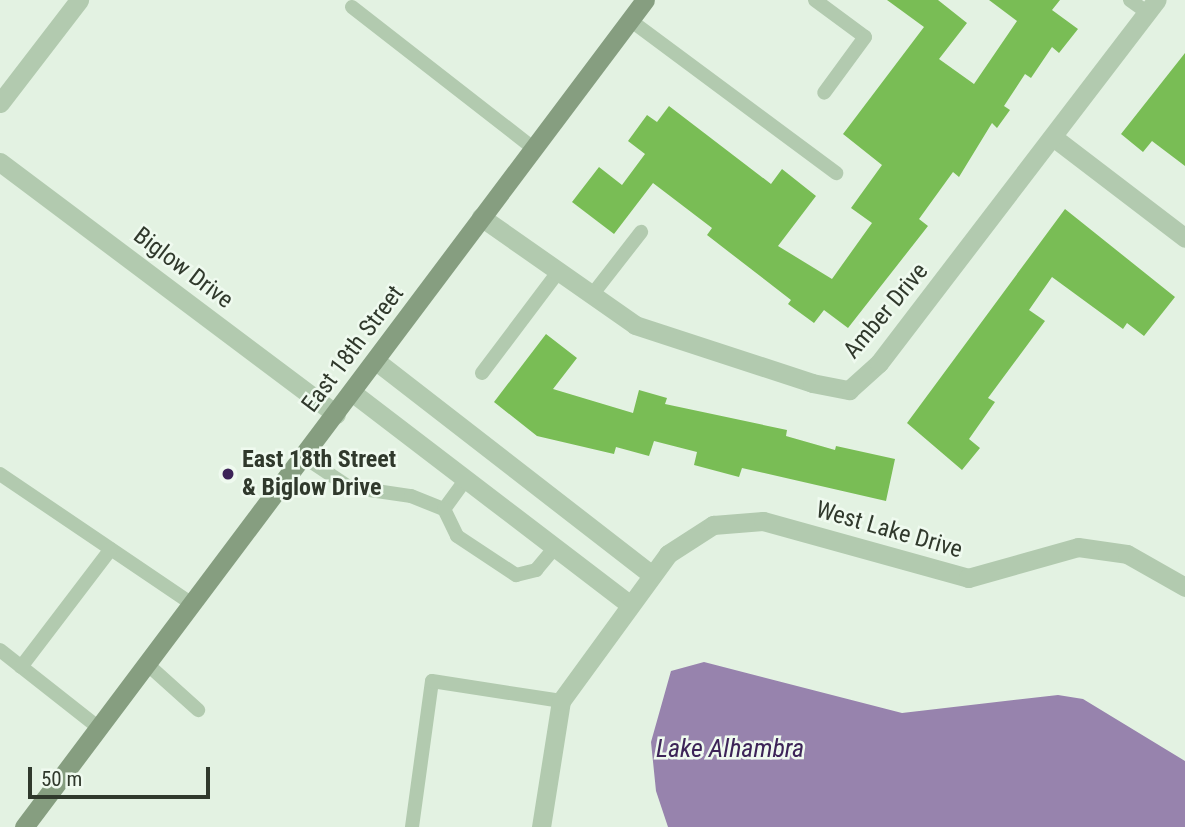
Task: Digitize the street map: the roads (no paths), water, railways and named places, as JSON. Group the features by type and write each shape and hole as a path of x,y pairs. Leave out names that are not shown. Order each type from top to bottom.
{"main road":[{"name":"East 18th Street","path":"23,827 353,393 481,217 645,0"}],"street":[{"path":"0,103 79,0"},
{"name":"Amber Drive","path":"481,217 635,325 812,383 849,390 879,363 1152,6"},
{"path":"1053,137 1185,237"},
{"name":"Biglow Drive","path":"0,162 336,414"},
{"path":"376,361 651,574"},
{"path":"353,393 555,547 632,598"},
{"name":"West Lake Drive","path":"561,701 632,598 668,554 713,525 763,521 968,578 1078,547 1127,554 1185,587"},
{"path":"541,827 561,701"}],"lane":[{"path":"815,0 865,37 824,93"},
{"path":"1130,0 1152,6"},
{"path":"352,7 533,148"},
{"path":"630,20 836,173"},
{"path":"592,295 641,232"},
{"path":"482,373 559,271"},
{"path":"304,457 349,486 411,496 444,509 457,536 516,575 536,570 555,547"},
{"path":"0,474 192,604"},
{"path":"444,509 466,479"},
{"path":"21,667 111,549"},
{"path":"0,650 99,728"},
{"path":"147,664 198,710"},
{"path":"412,827 432,681 561,701"}],"water":[{"name":"Lake Alhambra","path":"704,662 902,713 1058,695 1083,699 1185,761 1185,827 668,827 656,791 651,742 671,671"}],"place":[{"name":"East 18th Street & Biglow Drive","path":"228,474"}]}
